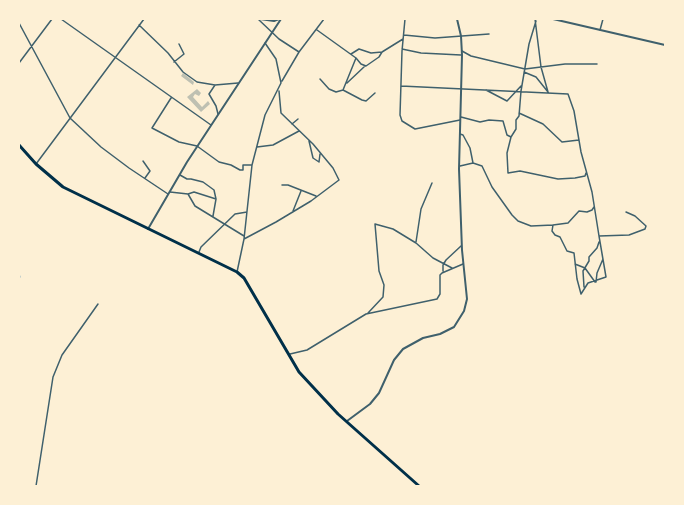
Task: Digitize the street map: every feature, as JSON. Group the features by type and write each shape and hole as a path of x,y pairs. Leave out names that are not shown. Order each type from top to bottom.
{"highway":[{"path":"19,145 36,164 63,187 199,252 237,272 244,278 288,354 311,386 338,414 347,420 419,486"}],"street":[{"path":"19,63 52,19"},
{"path":"61,19 211,125"},
{"path":"36,164 144,19"},
{"path":"259,19 267,21 280,19"},
{"path":"259,19 272,32 299,52"},
{"path":"148,228 197,146 280,19"},
{"path":"237,272 244,237 252,165 266,115 281,83 299,52 324,19"},
{"path":"405,19 402,49 400,115 402,121 411,128 434,127 461,119 480,122 489,120 503,121 507,135 511,137"},
{"path":"347,420 370,404 379,393 394,360 403,349 424,338 440,334 454,327 464,311 467,299 462,245 460,166 462,51 461,36 457,19"},
{"path":"554,19 665,44"},
{"path":"600,30 603,19"},
{"path":"536,20 541,67 548,92"},
{"path":"536,20 529,44 519,113 516,120 516,129 511,137 507,153 508,173 520,171 558,179 585,176 586,172"},
{"path":"19,23 70,118 101,146 145,179 169,193 188,194 194,192 216,199"},
{"path":"139,25 168,53 183,72 197,82 215,85 238,83"},
{"path":"317,30 356,58 361,64 366,66"},
{"path":"404,35 435,38 489,34"},
{"path":"351,55 359,49 371,53 382,52 403,39"},
{"path":"265,42 276,59 281,77 281,83"},
{"path":"174,62 184,54 184,51 179,44"},
{"path":"402,49 421,53 462,55"},
{"path":"462,51 471,56 525,69 565,64 597,64"},
{"path":"347,83 366,66 379,58 382,52"},
{"path":"343,90 356,58"},
{"path":"524,72 536,77 548,92"},
{"path":"320,79 329,90 336,92 343,90 366,101 375,92"},
{"path":"215,85 208,94 216,106 218,114"},
{"path":"486,90 507,101 522,85"},
{"path":"401,86 568,94 574,111 586,172 592,192 606,277 596,282 588,283 582,294 577,279 574,253 567,251 560,237 555,235 552,231 553,225"},
{"path":"244,237 293,211 339,180 336,172 281,112 279,90"},
{"path":"171,98 152,128 179,142 197,146 219,162 231,165 240,170 243,170 243,165 252,165"},
{"path":"519,113 543,124 562,142 579,140"},
{"path":"292,124 298,119"},
{"path":"257,147 273,145 299,131"},
{"path":"460,134 470,148 473,163"},
{"path":"308,141 313,158 319,162 320,154"},
{"path":"143,161 150,171 145,179"},
{"path":"460,166 473,163 482,166 492,187 512,215 518,221 531,226 568,223 579,211 587,212 592,210 594,207"},
{"path":"180,175 187,179 191,178 203,182 214,190 216,199 213,216"},
{"path":"416,243 421,209 432,183"},
{"path":"282,185 317,196"},
{"path":"293,211 301,190"},
{"path":"188,194 195,206 244,237"},
{"path":"199,252 202,247 237,213 247,212"},
{"path":"599,236 629,235 645,229 646,226 635,216 626,212"},
{"path":"288,354 307,350 366,314 383,297 384,285 380,271 375,224 393,229 416,243 433,258 452,268"},
{"path":"584,289 582,277 589,257 597,248 600,240"},
{"path":"366,314 437,299 440,294 440,276 443,272 444,263 462,245"},
{"path":"596,282 599,267 603,259"},
{"path":"443,272 464,264"},
{"path":"575,264 585,268 596,282"},
{"path":"36,486 53,377 62,356 98,304"}],"building":[{"path":"183,73 194,82 193,85 181,76"},
{"path":"197,89 201,93 199,96 195,94 193,97 202,107 208,101 210,104 201,112 187,97"}],"waterway":[{"path":"19,273 20,277"}]}
